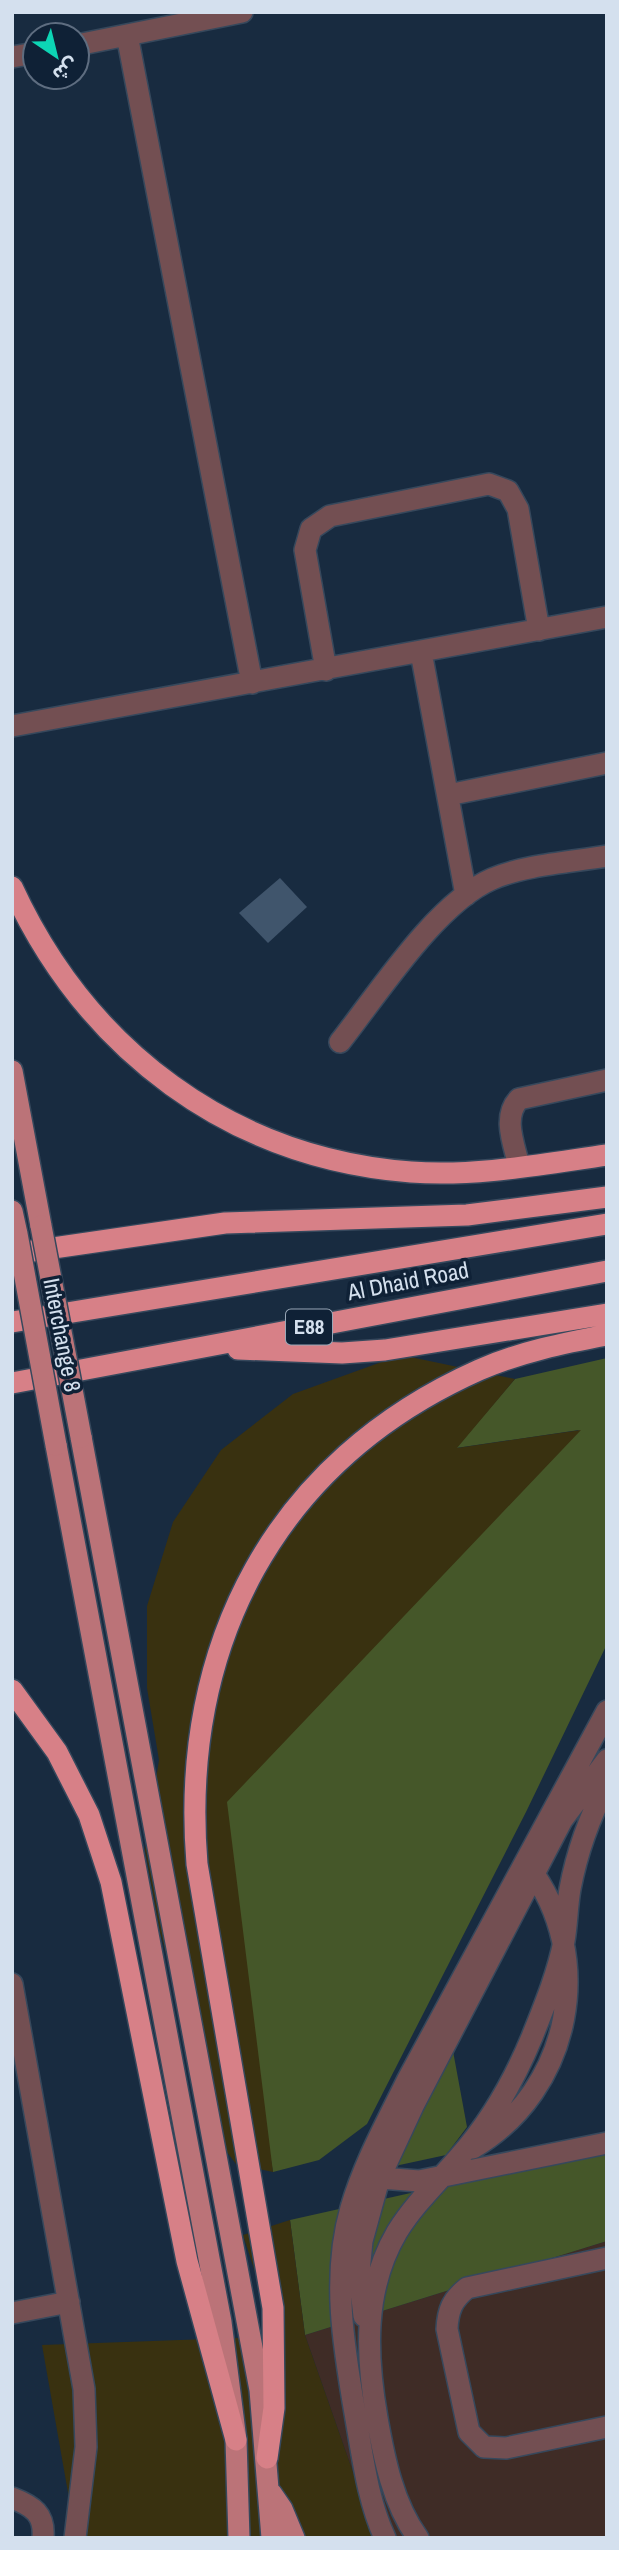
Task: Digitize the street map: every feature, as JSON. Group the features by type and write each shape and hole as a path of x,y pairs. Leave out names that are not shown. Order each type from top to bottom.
{"highway":[{"path":"12,887 40,943 78,999 140,1061 214,1114 292,1149 372,1168 453,1173 607,1155"},
{"path":"14,1244 121,1236 225,1223 467,1215 607,1197"},
{"name":"Al Dhaid Road","path":"12,1322 607,1224"},
{"name":"Al Dhaid Road","path":"12,1382 607,1271"},
{"path":"205,1346 342,1353 385,1350 607,1314"},
{"path":"267,2458 274,2396 273,2308 197,1864 193,1817 199,1723 210,1677 224,1632 267,1548 303,1501 361,1442 439,1389 482,1369 526,1353 607,1335"},
{"path":"12,1690 57,1752 89,1815 111,1881 187,2261 236,2440"}],"main road":[{"name":"Interchange 8","path":"12,1071 116,1635 255,2356 267,2458 272,2538"},
{"name":"Interchange 8","path":"12,1211 14,1244 56,1445 221,2322 236,2440 239,2538"},
{"path":"270,2492 282,2510 294,2538"}],"street":[{"path":"91,41 242,12"},
{"path":"127,35 252,683"},
{"path":"326,670 305,550 311,529 330,516 489,484 508,491 518,509 539,630"},
{"path":"12,726 607,617"},
{"path":"422,652 466,895"},
{"path":"448,794 607,763"},
{"path":"340,1042 420,940 466,895 500,876 607,856"},
{"path":"519,1166 510,1112 519,1099 607,1080"},
{"path":"385,2538 366,2477 341,2312 342,2255 351,2208 413,2106 607,1711"},
{"path":"530,1869 585,1785 607,1760"},
{"path":"368,2335 372,2300 381,2266 396,2234 416,2204 463,2154 501,2129 517,2113 532,2095 555,2055 569,1988 564,1942 571,1886 580,1852 607,1784"},
{"path":"530,1869 548,1897 564,1942"},
{"path":"12,1984 69,2302 86,2418 86,2447 75,2538"},
{"path":"371,2177 419,2181 607,2143"},
{"path":"371,2177 359,2272 374,2403 388,2470 399,2503 418,2538"},
{"path":"607,2258 467,2288 455,2298 448,2313 447,2329 469,2432 484,2446 506,2448 607,2427"},
{"path":"12,2313 69,2302"},
{"path":"12,2498 32,2506 38,2512 43,2538"}],"shaded area":[{"path":"607,2241 607,2538 376,2538 305,2335"}],"green space":[{"path":"607,1358 607,1644 526,1812 367,2124 319,2160 273,2172 209,1791 579,1430 456,1448 515,1379"},
{"path":"453,2051 467,2127 446,2155 381,2169"},
{"path":"607,2149 607,2241 305,2335 290,2220"}],"sand":[{"path":"401,1355 515,1379 457,1448 581,1430 227,1802 273,2172 236,2164 217,2139 160,1932 145,1850 159,1760 147,1688 147,1606 173,1522 221,1450 293,1394"},
{"path":"290,2220 305,2335 376,2538 76,2538 42,2345 263,2337 265,2303 243,2235"}],"building":[{"path":"280,878 307,907 268,943 239,913"}]}
